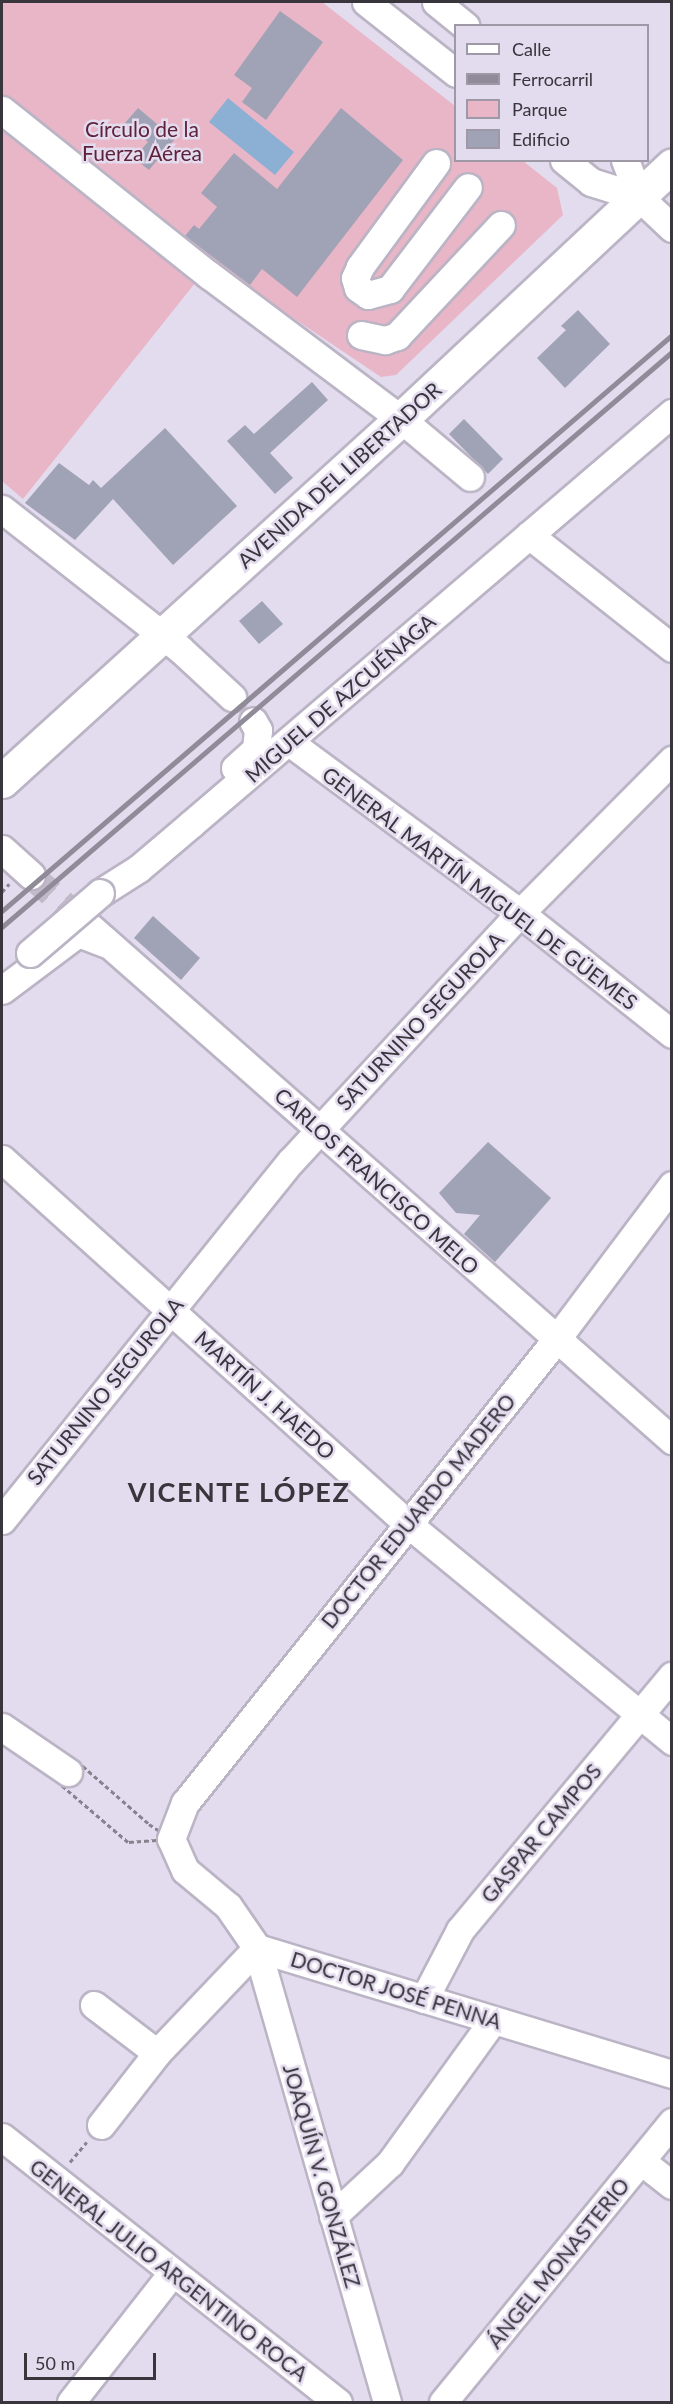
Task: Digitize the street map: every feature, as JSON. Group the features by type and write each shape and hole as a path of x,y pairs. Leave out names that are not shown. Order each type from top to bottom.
{"main road":[{"name":"AVENIDA DEL LIBERTADOR","path":"2,781 401,419 672,165"}],"street":[{"path":"366,2 454,71"},
{"path":"436,2 464,24"},
{"path":"2,110 209,275 401,419 470,477"},
{"path":"566,162 591,182 639,197 672,228"},
{"path":"626,162 639,197"},
{"path":"436,163 360,267 355,278 358,288 368,295 390,289 468,187"},
{"path":"361,335 385,340 397,336 501,225"},
{"name":"MIGUEL DE AZCUÉNAGA","path":"6,986 30,953 100,893 138,869 289,742 672,413"},
{"path":"2,509 163,636 232,697"},
{"path":"529,535 672,648"},
{"path":"191,824 213,789 256,750 258,730 253,721"},
{"name":"GENERAL MARTÍN MIGUEL DE GÜEMES","path":"289,742 520,913 672,1034"},
{"name":"SATURNINO SEGUROLA","path":"2,1520 170,1310 320,1128 520,913 672,760"},
{"path":"2,849 31,875"},
{"name":"CARLOS FRANCISCO MELO","path":"84,921 112,948 320,1128 555,1341 672,1440"},
{"name":"MIGUEL DE AZCUÉNAGA","path":"6,986 78,933 112,948"},
{"name":"MARTÍN J. HAEDO","path":"2,1159 408,1524 672,1741"},
{"name":"DOCTOR EDUARDO MADERO","path":"171,1839 185,1803 555,1341 672,1185"},
{"name":"GASPAR CAMPOS","path":"424,1999 460,1930 672,1676"},
{"path":"2,1727 68,1772"},
{"path":"101,2125 157,2052 257,1948 228,1906 185,1870 171,1839"},
{"name":"DOCTOR JOSÉ PENNA","path":"257,1948 672,2074"},
{"name":"JOAQUÍN V. GONZÁLEZ","path":"257,1948 387,2403"},
{"path":"94,2005 157,2052"},
{"path":"333,2216 390,2163 493,2020"},
{"name":"ÁNGEL MONASTERIO","path":"443,2403 672,2122"},
{"name":"GENERAL JULIO ARGENTINO ROCA","path":"2,2137 338,2403"},
{"path":"641,2161 672,2186"},
{"path":"71,2403 172,2273"}],"path":[{"path":"77,1761 171,1839 128,1842 60,1784 77,1761"}],"green space":[{"name":"Círculo de la Fuerza Aérea","path":"2,2 322,2 454,105 454,162 524,162 557,188 563,215 396,375 381,377 211,263 23,499 2,481"}],"water":[{"path":"228,98 294,152 275,175 209,122"}],"building":[{"path":"280,11 323,42 266,120 242,102 252,88 234,75"},
{"path":"138,108 175,139 149,170 134,158 148,142 125,123"},
{"path":"341,108 403,160 297,297 262,269 250,285 185,236 194,225 199,229 217,207 201,193 234,153 277,189"},
{"path":"578,310 610,344 565,388 537,358 566,330 561,326"},
{"path":"312,382 328,400 270,453 293,478 275,494 227,441 245,425 254,434"},
{"path":"464,419 503,459 488,474 449,434"},
{"path":"165,428 237,506 173,565 113,499 75,540 25,503 59,463 89,485 93,480 101,488"},
{"path":"262,601 283,624 259,644 239,621"},
{"path":"153,916 200,958 181,980 134,938"},
{"path":"488,1142 551,1198 495,1262 464,1234 480,1215 456,1213 439,1193"}],"tunnel":[{"path":"31,875 84,922"}],"railway":[{"path":"2,911 672,335"},
{"path":"2,927 672,352"}],"district":[{"name":"VICENTE LÓPEZ","path":"239,1492"}]}
